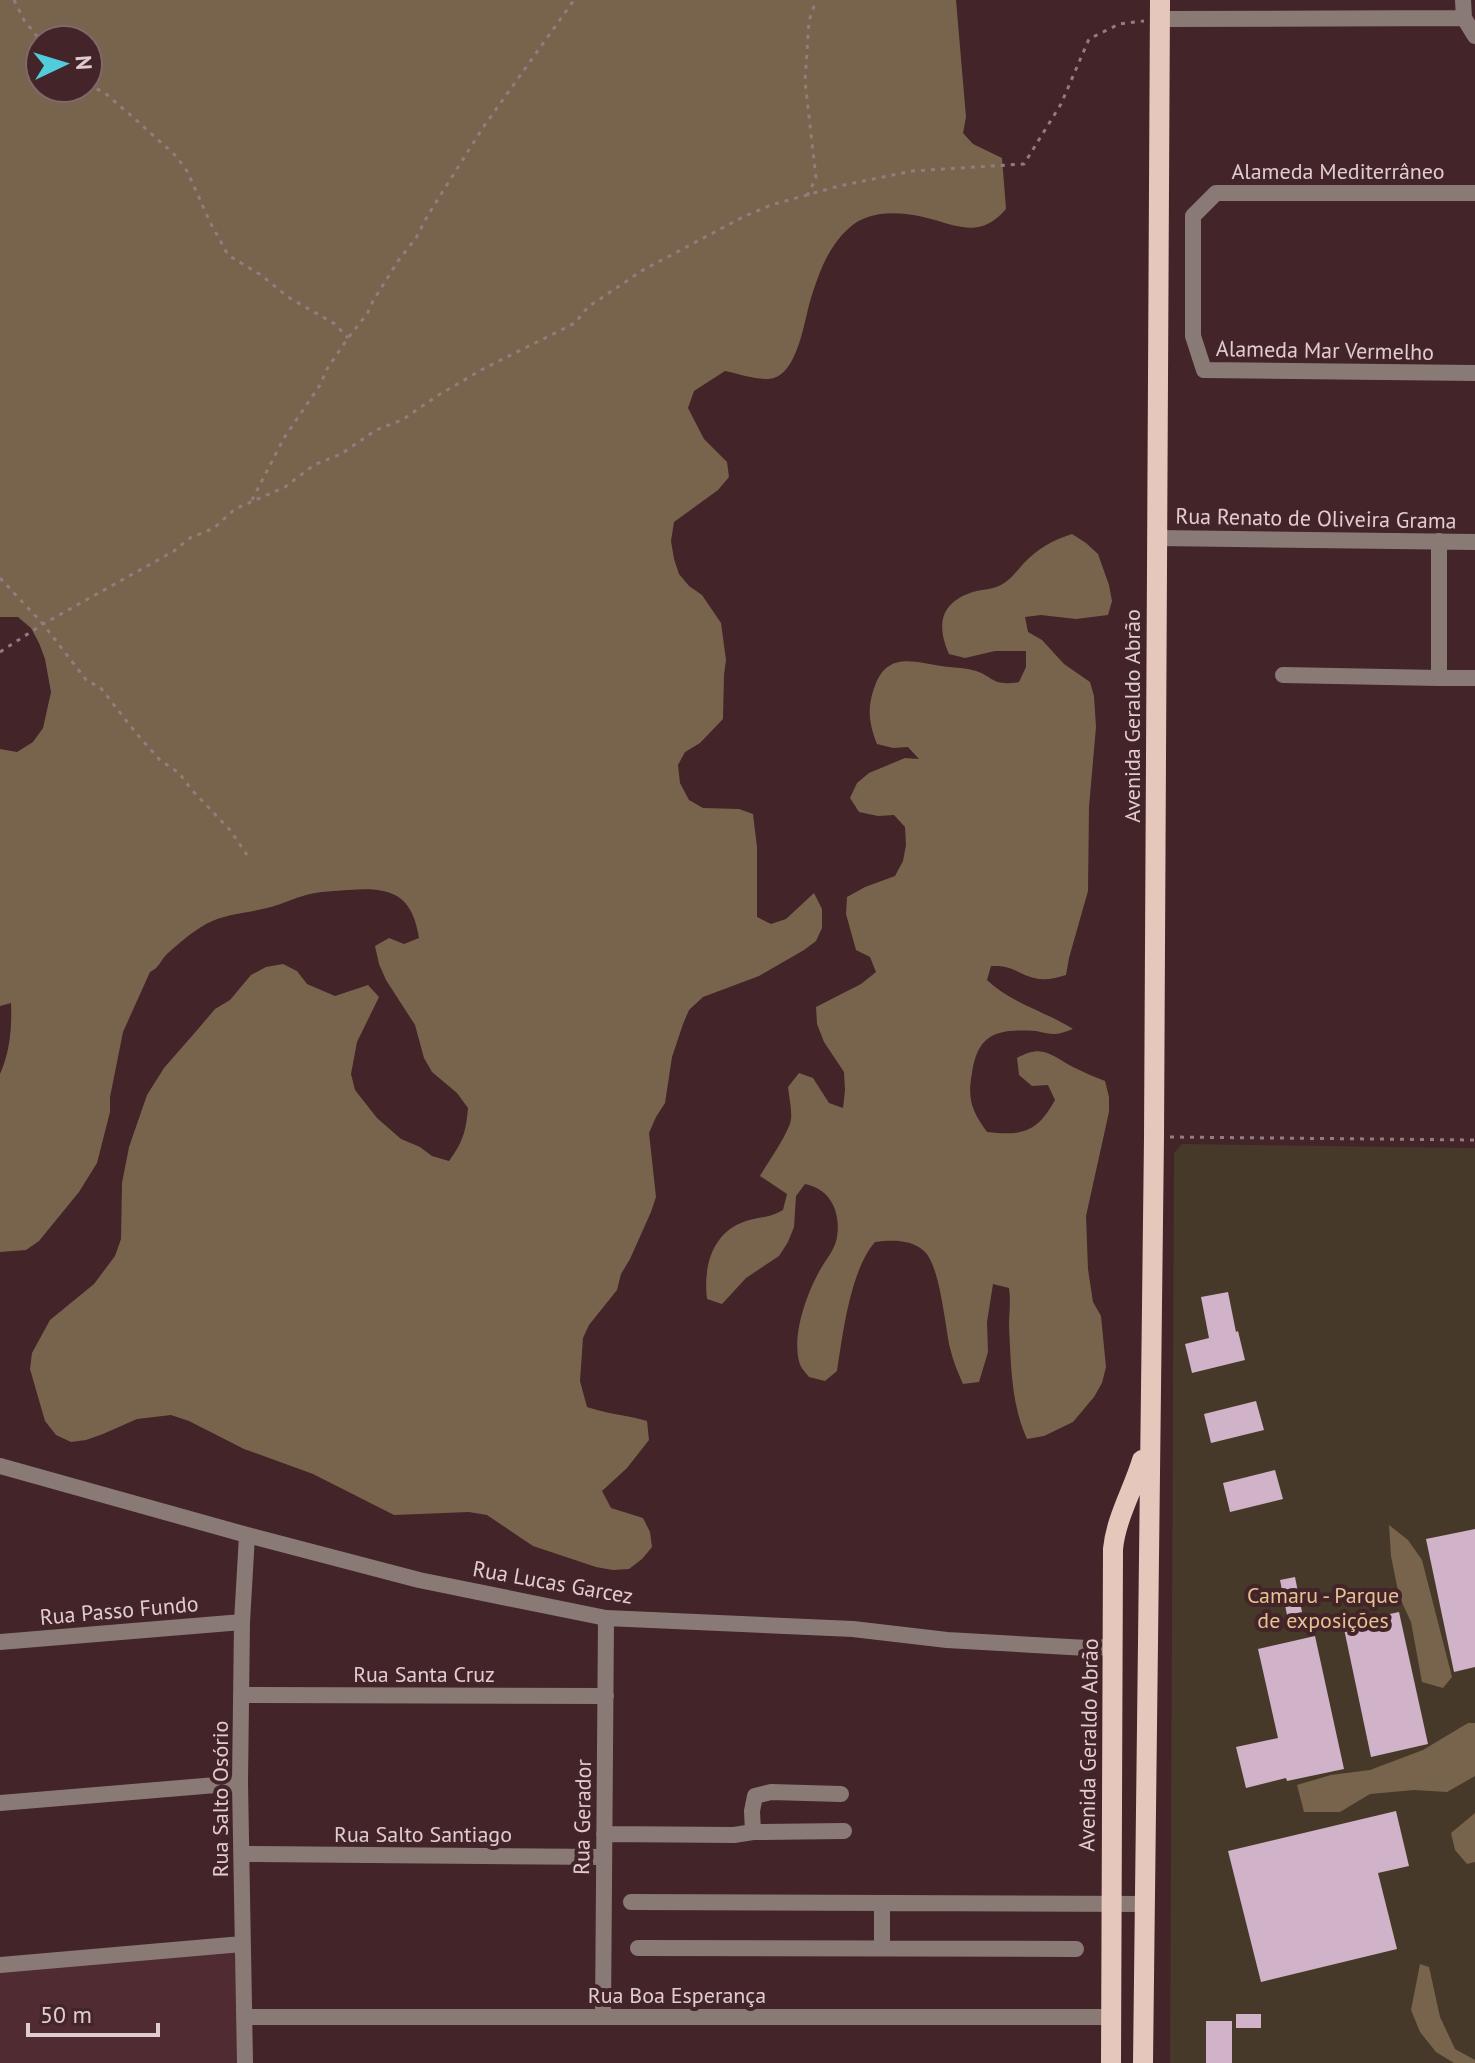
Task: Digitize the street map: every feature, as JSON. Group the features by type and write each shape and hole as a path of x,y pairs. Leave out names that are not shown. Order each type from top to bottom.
{"main road":[{"name":"Avenida Geraldo Abrão","path":"1143,2063 1154,1137 1160,9"},
{"name":"Avenida Geraldo Abrão","path":"1111,2063 1114,1539 1150,1433"}],"street":[{"path":"1269,0 1269,19"},
{"path":"1463,0 1464,18 1475,36"},
{"path":"1160,9 1269,19 1464,18"},
{"name":"Alameda Mediterrâneo","path":"1193,295 1193,216 1216,193 1475,193"},
{"name":"Alameda Mar Vermelho","path":"1193,295 1193,336 1204,370 1475,373"},
{"name":"Rua Renato de Oliveira Grama","path":"1157,538 1475,542"},
{"path":"1439,541 1439,678"},
{"path":"1283,675 1475,678"},
{"name":"Rua Lucas Garcez","path":"0,1466 419,1580 606,1618 853,1629 947,1640 1113,1647"},
{"name":"Rua Salto Osório","path":"245,2063 240,1783 242,1622 247,1535"},
{"name":"Rua Gerador","path":"603,2016 606,1618"},
{"name":"Rua Passo Fundo","path":"0,1642 242,1622"},
{"name":"Rua Santa Cruz","path":"241,1695 606,1696"},
{"path":"0,1803 240,1783"},
{"path":"753,1832 755,1796 771,1792 841,1794"},
{"path":"604,1834 734,1835 844,1831"},
{"name":"Rua Salto Santiago","path":"242,1854 604,1857"},
{"path":"631,1902 1145,1904"},
{"path":"882,1904 882,1947"},
{"path":"0,1965 242,1944"},
{"path":"638,1948 1076,1949"},
{"name":"Rua Boa Esperança","path":"244,2017 1110,2017"}],"path":[{"path":"14,0 27,24"},
{"path":"251,503 284,438 320,385 327,369 367,314 482,129 574,0"},
{"path":"807,196 816,178 805,81 809,21 816,0"},
{"path":"0,652 43,624 174,551 190,538 214,528 235,509 285,487 314,465 341,454 376,430 402,420 483,369 575,323 588,307 656,263 743,217 771,205 839,186 912,171 1024,164 1061,104 1089,39 1160,9"},
{"path":"104,93 176,156 187,171 228,255 261,275 288,297 335,324 348,338"},
{"path":"0,578 43,624 87,681 100,687 160,760 179,773 230,830 247,855"},
{"path":"1154,1137 1475,1140"}],"shaded area":[{"path":"0,0 956,0 966,117 963,133 973,144 1002,158 1006,209 990,223 973,228 890,213 857,222 841,236 825,261 798,346 786,369 768,379 725,371 694,391 688,408 704,439 727,462 729,477 718,490 674,522 671,541 679,574 702,595 721,623 726,660 723,719 700,743 685,752 678,765 680,783 689,800 703,808 739,809 753,814 757,847 757,917 771,924 786,919 814,893 822,909 822,928 816,941 804,950 759,976 703,997 689,1010 672,1057 665,1103 649,1133 656,1197 621,1274 617,1290 589,1325 583,1338 580,1381 587,1407 647,1421 649,1440 627,1468 602,1491 611,1508 643,1518 650,1532 652,1547 629,1569 596,1567 533,1546 487,1515 469,1512 394,1515 313,1474 244,1449 171,1415 137,1419 86,1440 71,1442 56,1435 45,1421 30,1369 32,1353 50,1320 94,1284 115,1256 121,1239 122,1183 129,1147 147,1095 164,1068 215,1009 230,1000 251,975 266,967 283,964 297,971 307,984 335,996 368,985 379,997 357,1042 351,1074 355,1090 377,1118 401,1139 432,1156 449,1161 463,1136 468,1108 457,1093 432,1072 424,1058 415,1025 379,964 375,946 389,938 404,944 419,938 416,923 405,902 397,896 376,890 322,892 222,918 190,934 150,972 123,1032 110,1097 110,1112 97,1163 79,1192 39,1241 26,1250 0,1252 0,1074 11,1030 11,1003 0,1006 0,749 17,752 33,742 43,728 51,692 39,643 31,628 18,617 0,617"},
{"path":"1072,534 1098,554 1112,601 1108,615 1076,619 1041,615 1025,617 1028,632 1042,640 1064,664 1090,682 1094,696 1096,727 1089,807 1088,891 1066,975 1038,979 1010,968 991,966 987,980 1007,995 1073,1029 1057,1034 1011,1031 992,1036 979,1049 970,1090 974,1111 987,1132 1011,1133 1028,1130 1035,1125 1055,1100 1048,1085 1032,1086 1019,1075 1017,1058 1041,1051 1105,1081 1109,1112 1086,1216 1088,1269 1093,1302 1101,1316 1106,1367 1094,1397 1073,1422 1044,1436 1027,1439 1013,1384 1009,1288 993,1284 987,1322 988,1352 979,1382 963,1384 950,1348 941,1296 930,1258 919,1247 907,1242 875,1242 866,1254 845,1322 837,1371 825,1381 809,1377 799,1361 799,1326 810,1290 834,1246 838,1227 832,1203 814,1187 805,1184 796,1196 794,1227 779,1256 746,1278 722,1304 707,1299 706,1287 712,1252 725,1233 746,1221 783,1210 787,1194 760,1176 790,1124 788,1087 799,1073 813,1078 829,1103 843,1108 844,1072 824,1042 817,1024 816,1007 861,984 876,972 870,957 856,950 846,914 847,897 895,876 903,861 906,845 905,827 894,815 859,812 850,798 857,783 869,773 905,758 919,759 908,747 893,748 877,744 870,714 876,683 888,667 904,661 968,669 1003,683 1019,682 1026,667 1026,651 995,651 965,658 949,654 943,635 943,618 952,603 974,592 1001,585 1040,549"},
{"path":"1389,1525 1408,1540 1422,1560 1452,1677 1443,1688 1422,1682 1411,1622 1399,1596"},
{"path":"1468,1723 1475,1723 1475,1776 1447,1792 1414,1790 1370,1794 1340,1812 1304,1812 1297,1785 1331,1775 1370,1770 1423,1750"},
{"path":"1475,1813 1475,1862 1467,1864 1455,1850 1451,1833"},
{"path":"242,1944 245,2063 0,2063 0,1967"},
{"path":"1420,1964 1429,1967 1440,2017 1455,2049 1475,2060 1475,2063 1454,2063 1436,2052 1420,2032 1411,2010"}],"green space":[{"name":"Camaru - Parque de exposições","path":"1182,1144 1475,1148 1475,2063 1170,2063 1174,1153"}],"building":[{"path":"1228,1292 1245,1360 1192,1373 1185,1344 1209,1338 1201,1297"},
{"path":"1256,1401 1264,1430 1211,1443 1204,1414"},
{"path":"1275,1470 1283,1499 1230,1512 1223,1483"},
{"path":"1475,1529 1475,1667 1454,1672 1426,1539"},
{"path":"1295,1577 1302,1612 1287,1615 1280,1580"},
{"path":"1399,1612 1428,1744 1371,1757 1343,1624"},
{"path":"1315,1636 1344,1769 1246,1788 1236,1747 1278,1738 1258,1649"},
{"path":"1396,1811 1409,1866 1378,1873 1397,1949 1261,1982 1228,1851"},
{"path":"1236,2014 1261,2014 1261,2028 1236,2028"},
{"path":"1206,2021 1232,2021 1232,2063 1206,2063"}]}
